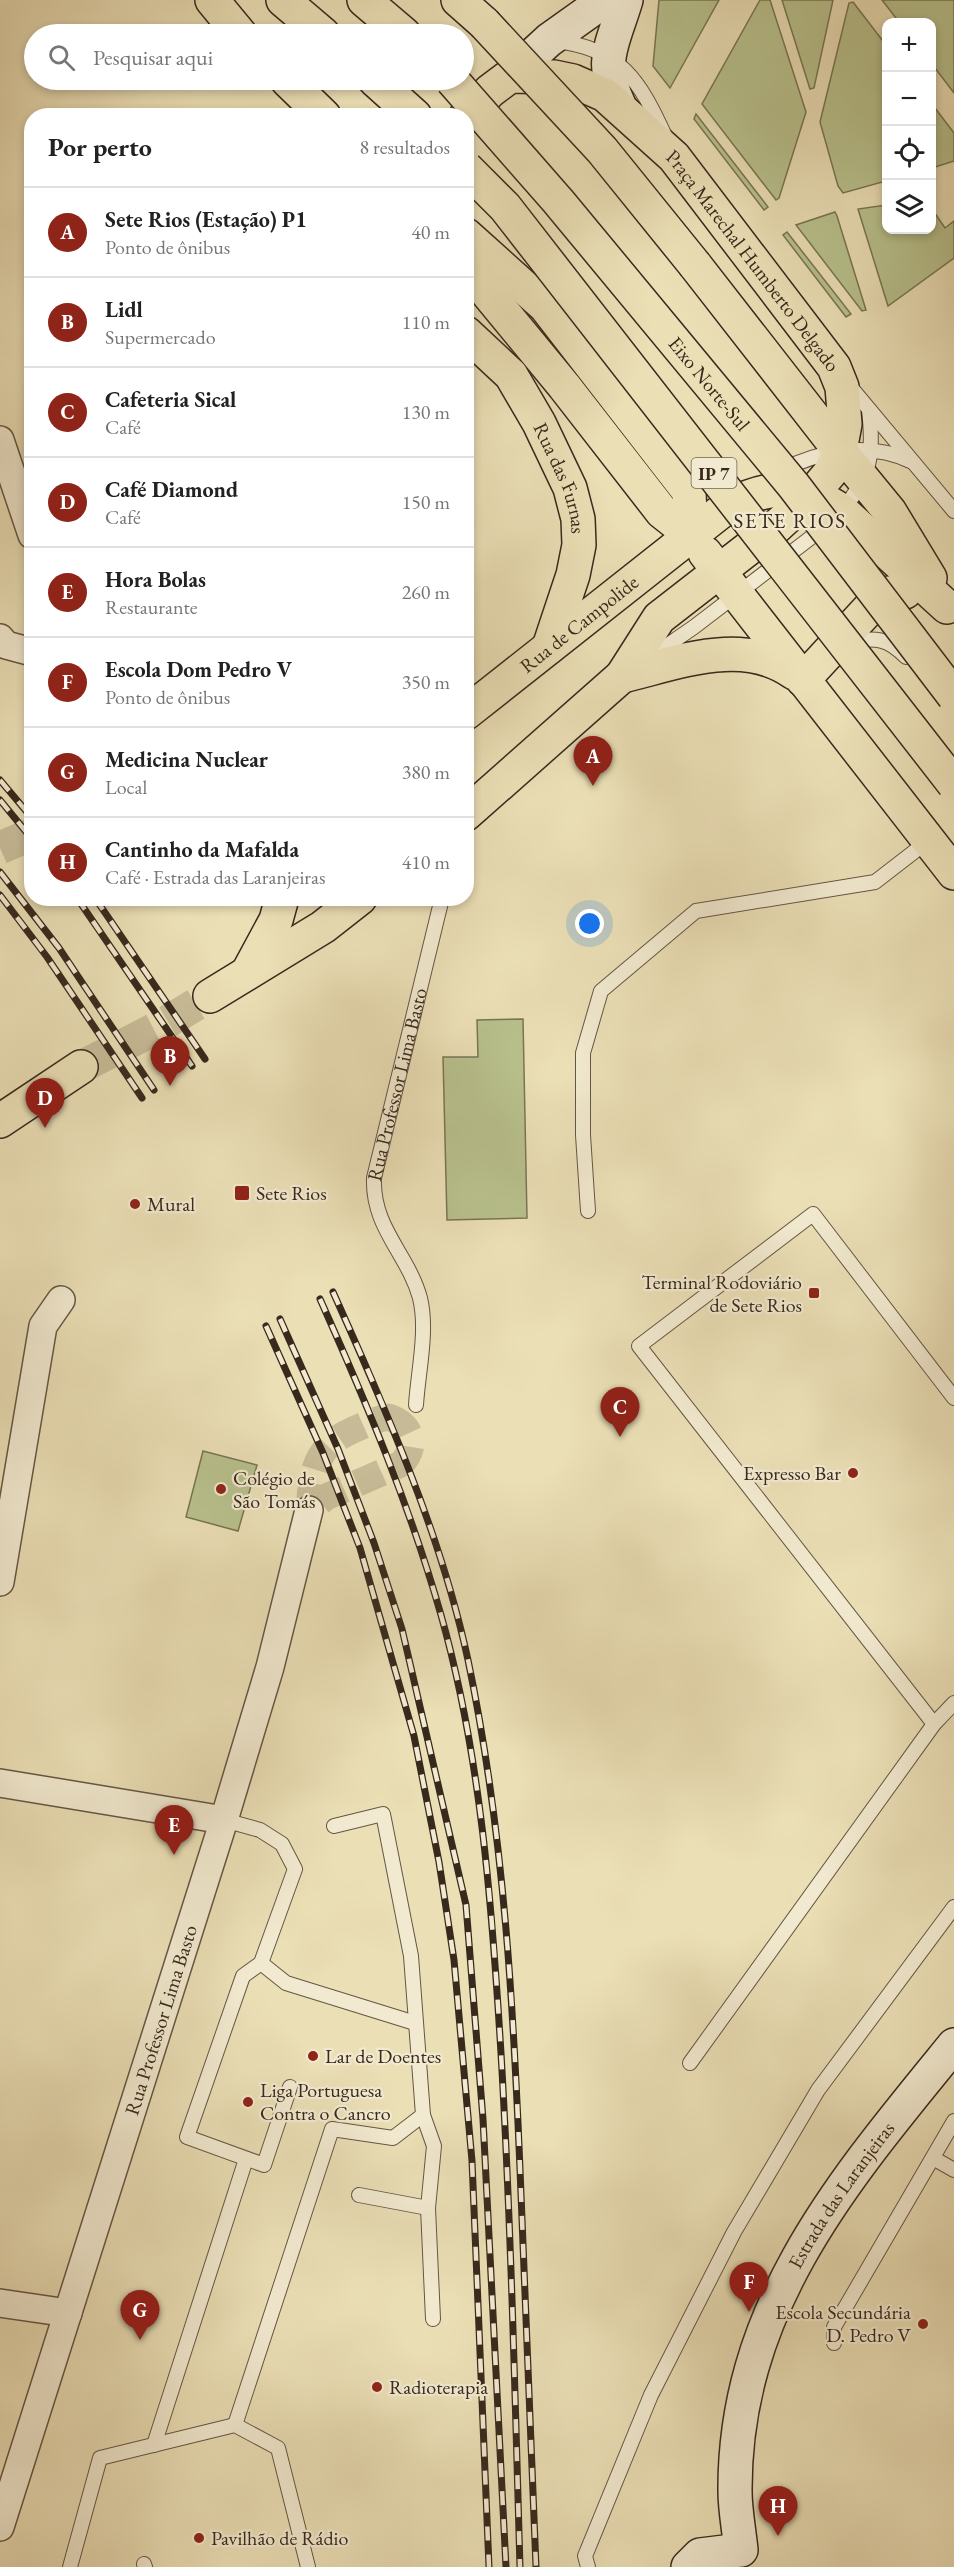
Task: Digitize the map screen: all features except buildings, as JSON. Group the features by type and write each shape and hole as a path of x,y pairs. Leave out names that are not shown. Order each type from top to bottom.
{"main road":[{"path":"212,0 232,24"},
{"path":"283,0 311,24"},
{"path":"364,0 392,24"},
{"path":"458,0 484,23 602,150 858,461 951,611"},
{"path":"474,108 549,40 605,0"},
{"path":"619,105 608,78 608,55 626,0"},
{"name":"Praça Marechal Humberto Delgado","path":"510,76 554,77 573,81 597,91 619,105 674,157 834,367"},
{"path":"297,90 316,108"},
{"path":"386,90 407,108"},
{"name":"Eixo Norte-Sul","path":"461,90 558,201 787,477 954,696"},
{"name":"IP 7","path":"474,176 506,207 954,784"},
{"path":"474,253 545,306 689,492 691,535"},
{"path":"474,256 564,386 662,512 691,535 954,873"},
{"name":"Rua das Furnas","path":"474,340 511,375 539,423 570,488 578,519 579,546 573,575 549,647"},
{"path":"834,367 842,387 845,424 858,461"},
{"path":"474,810 622,676 659,618 728,583 776,527 813,493 830,473 858,461"},
{"name":"Rua de Campolide","path":"474,707 728,506 752,494 778,489 813,493"},
{"path":"813,493 842,511 951,611"},
{"path":"802,680 871,605 890,593 910,592 951,611"},
{"path":"622,676 722,654 745,653 779,662 802,680"},
{"path":"248,972 276,920 280,906"},
{"path":"210,996 322,927 350,906"},
{"path":"0,1103 71,1073 0,1121"},
{"name":"Estrada das Laranjeiras","path":"688,2567 700,2555 742,2558 735,2493 736,2448 745,2389 766,2320 814,2227 946,2060"}],"street":[{"path":"3,455 24,513"},
{"path":"0,638 6,645 24,650"},
{"path":"0,1582 43,1326 61,1299"},
{"name":"Rua Professor Lima Basto","path":"0,2527 224,1820 273,1656 309,1510"},
{"path":"0,1783 224,1820"},
{"path":"0,2303 68,2313"}],"lane":[{"path":"549,40 590,47 608,55 626,71 650,104 674,157"},
{"name":"Praça Marechal Humberto Delgado","path":"834,367 954,511"},
{"path":"728,583 826,526 842,511 858,461 869,410"},
{"path":"728,506 772,475 796,463 858,461 889,452 910,461"},
{"path":"837,641 876,638 888,641 910,661"},
{"path":"588,1211 583,1135 584,1053 601,991 696,911 876,882 928,841"},
{"name":"Rua Professor Lima Basto","path":"416,1405 423,1314 415,1285 377,1212 374,1178 440,906"},
{"path":"934,1724 639,1346 813,1214 954,1398"},
{"path":"690,2063 934,1724 954,1703"},
{"path":"334,1826 383,1814 411,1956 423,2115 434,2146 428,2208 433,2319"},
{"path":"224,1820 260,1830 282,1844 296,1869 261,1963 243,1976 187,2137 264,2165 290,2086"},
{"path":"588,2567 585,2556 651,2395 734,2232 818,2090 954,1907"},
{"path":"261,1963 286,1983 415,2023"},
{"path":"235,2425 332,2129 393,2138 423,2115"},
{"path":"834,2343 834,2327 954,2121"},
{"path":"933,2158 954,2170"},
{"path":"154,2445 246,2159"},
{"path":"359,2195 428,2208"},
{"path":"70,2567 100,2458 235,2425 278,2448 308,2567"}],"green space":[{"path":"659,0 719,0 670,88 653,66"},
{"path":"760,0 770,0 806,112 779,198 776,200 702,104"},
{"path":"782,0 833,0 814,88 810,89"},
{"path":"882,0 954,0 954,93 936,69 936,18 896,18"},
{"path":"853,2 882,40 882,182 843,193 838,186 820,122 849,3"},
{"path":"936,109 954,133 954,161 936,167"},
{"path":"696,114 768,207 764,210 694,119"},
{"path":"882,206 882,234 936,234 936,215 945,228 954,221 954,258 888,306 858,209"},
{"path":"835,212 866,310 862,311 796,225"},
{"path":"787,232 851,314 846,317 783,235"},
{"path":"523,1019 527,1218 447,1220 443,1057 478,1057 477,1020"},
{"path":"203,1451 257,1465 238,1531 186,1517"}],"tunnel":[{"path":"0,848 24,838"},
{"path":"81,1067 155,1029 210,996"},
{"path":"388,1417 402,1425 410,1436 411,1443 407,1457 401,1464 326,1497 309,1510 314,1472 323,1452 340,1437 371,1422 388,1417"}],"railway":[{"path":"0,780 24,808"},
{"path":"0,800 24,829"},
{"path":"0,872 24,903"},
{"path":"0,895 47,957 142,1098"},
{"path":"26,906 59,948 154,1090"},
{"path":"82,906 192,1066"},
{"path":"100,906 205,1059"},
{"path":"333,1292 392,1427 427,1519 457,1613 481,1726 499,1860 511,1993 536,2567"},
{"path":"320,1299 386,1455 429,1574 455,1668 475,1777 489,1887 501,2053 510,2246 520,2567"},
{"path":"280,1319 338,1449 374,1543 402,1629 466,1905 483,2119 506,2567"},
{"path":"266,1326 323,1453 360,1548 414,1736 439,1862 454,1960 472,2161 489,2567"}],"place":[{"name":"Sete Rios (Estação) P1","path":"593,786"},
{"name":"Lidl","path":"170,1086"},
{"name":"Café Diamond","path":"45,1128"},
{"name":"Sete Rios","path":"242,1193"},
{"name":"Mural","path":"135,1204"},
{"name":"Terminal Rodoviário de Sete Rios","path":"814,1293"},
{"name":"Cafeteria Sical","path":"620,1437"},
{"name":"Expresso Bar","path":"853,1473"},
{"name":"Colégio de São Tomás","path":"221,1489"},
{"name":"Hora Bolas","path":"174,1855"},
{"name":"Lar de Doentes","path":"313,2056"},
{"name":"Liga Portuguesa Contra o Cancro","path":"248,2102"},
{"name":"Escola Dom Pedro V","path":"749,2312"},
{"name":"Escola Secundária D. Pedro V","path":"923,2324"},
{"name":"Medicina Nuclear","path":"140,2340"},
{"name":"Radioterapia","path":"377,2387"},
{"name":"Cantinho da Mafalda","path":"778,2536"},
{"name":"Pavilhão de Rádio","path":"199,2538"}],"district":[{"name":"SETE RIOS","path":"790,520"}]}
